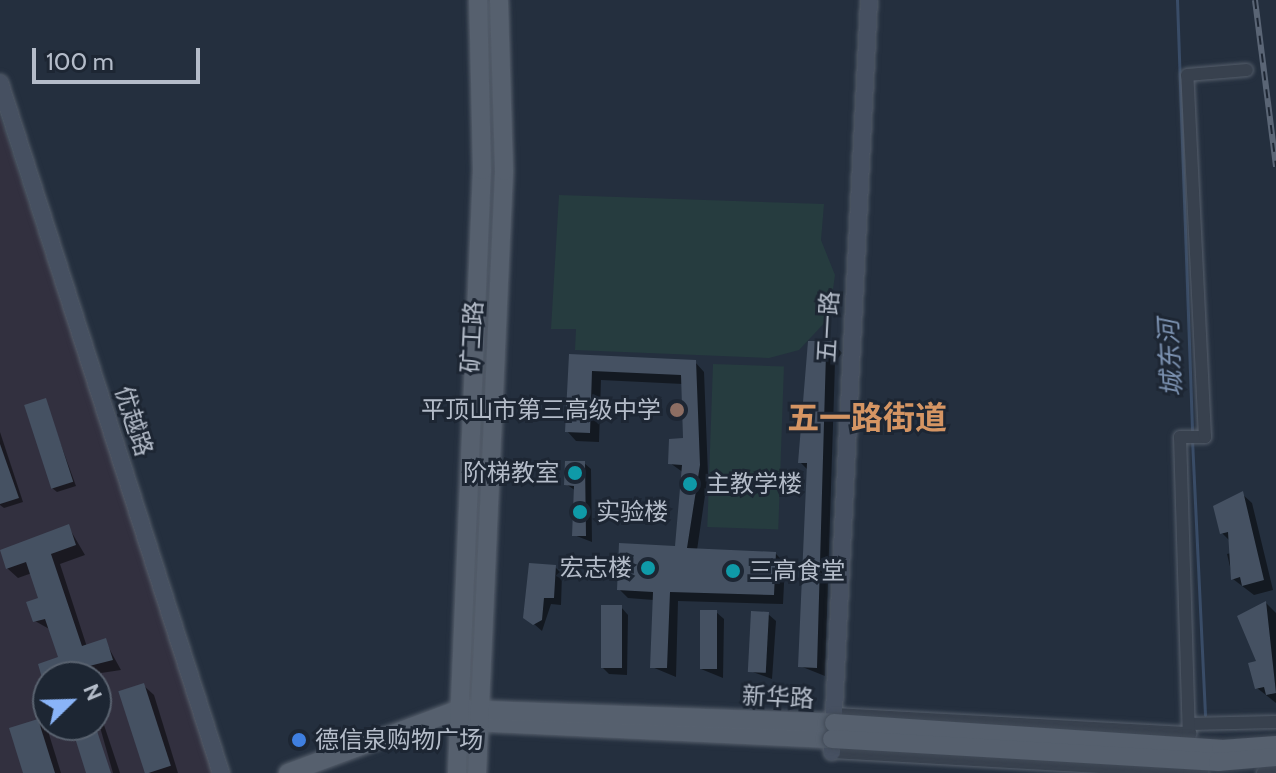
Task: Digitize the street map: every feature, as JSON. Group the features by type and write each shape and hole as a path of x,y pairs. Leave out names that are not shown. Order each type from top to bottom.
{"main road":[{"name":"矿工路","path":"457,773 485,75 478,0"},
{"name":"矿工路","path":"477,773 504,171 499,0"},
{"name":"新华路","path":"314,773 460,714"},
{"name":"新华路","path":"288,773 460,714 1221,749 1276,743"},
{"name":"新华路","path":"833,732 1218,762 1276,757"}],"street":[{"name":"五一路","path":"833,732 869,0"},
{"path":"1190,772 1180,437 1200,437 1187,75 1247,70"},
{"name":"优越路","path":"0,83 221,773"},
{"path":"833,732 1189,728 1276,722"},
{"path":"833,732 1202,773"},
{"path":"1263,773 1276,771"}],"shaded area":[{"path":"0,116 217,773 0,773"}],"green space":[{"path":"559,195 824,204 821,240 835,275 829,318 799,350 769,358 575,350 576,329 551,329"},
{"path":"713,364 784,366 778,529 707,527"}],"building":[{"path":"808,341 833,341 833,354 826,353 817,668 798,667 807,463 798,463"},
{"path":"569,354 696,360 700,465 687,548 776,552 774,595 670,592 667,668 650,668 653,592 617,590 619,543 675,546 682,465 668,464 669,439 683,438 681,375 592,371 590,433 565,432"},
{"path":"46,398 73,482 51,489 24,405"},
{"path":"0,444 19,498 0,504"},
{"path":"565,461 585,461 586,536 572,536 574,486 564,485"},
{"path":"1243,491 1264,580 1242,586 1240,577 1231,580 1228,532 1220,534 1213,506"},
{"path":"69,524 76,545 51,554 82,646 106,638 113,660 47,661 58,657 45,619 33,622 26,602 38,598 26,562 6,569 0,550"},
{"path":"529,563 556,565 554,598 544,598 542,620 533,625 523,618"},
{"path":"1266,601 1276,693 1266,695 1264,687 1255,689 1248,663 1256,661 1237,616"},
{"path":"601,605 622,605 622,668 601,668"},
{"path":"700,610 717,610 717,669 700,669"},
{"path":"751,611 769,612 766,673 748,672"},
{"path":"144,683 171,766 145,773 118,691"},
{"path":"32,721 32,741 45,741 55,773 23,773 9,728"},
{"path":"76,741 100,741 111,773 86,773"}],"waterway":[{"name":"城东河","path":"1177,0 1192,431"},
{"name":"城东河","path":"1192,439 1205,715"}],"railway":[{"path":"1255,0 1276,167"}],"place":[{"name":"平顶山市第三高级中学","path":"677,410"},
{"name":"阶梯教室","path":"575,473"},
{"name":"主教学楼","path":"690,484"},
{"name":"实验楼","path":"580,512"},
{"name":"宏志楼","path":"648,568"},
{"name":"三高食堂","path":"733,571"},
{"name":"德信泉购物广场","path":"299,740"}],"district":[{"name":"五一路街道","path":"867,418"}]}
